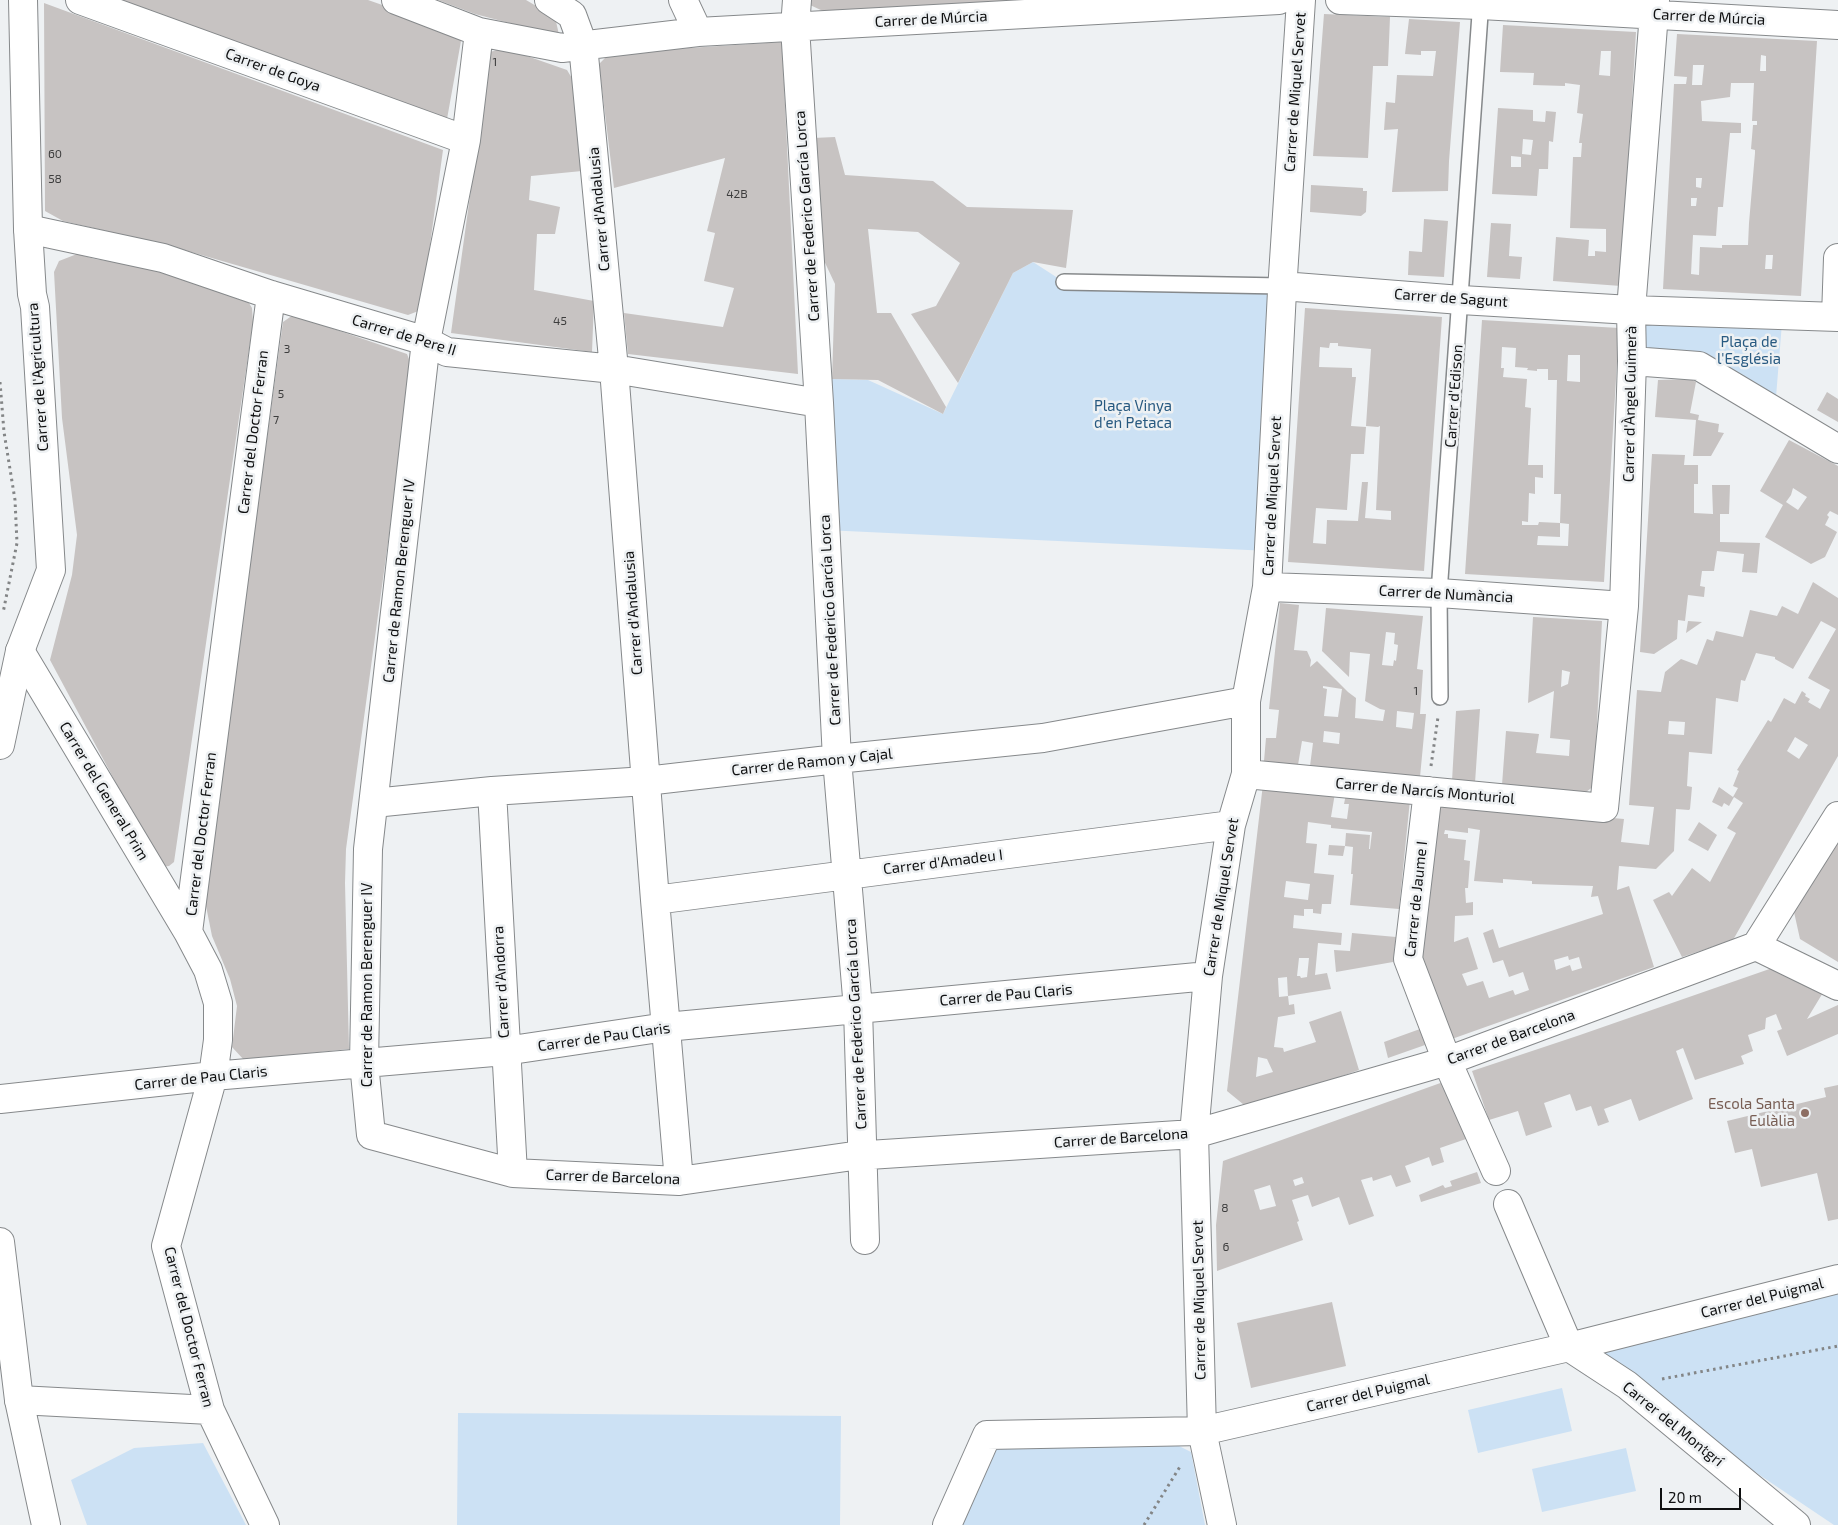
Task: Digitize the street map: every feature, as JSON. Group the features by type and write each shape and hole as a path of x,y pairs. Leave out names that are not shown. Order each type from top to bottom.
{"street":[{"name":"Carrer de l'Agricultura","path":"0,746 20,651 51,570 35,307 32,294 28,229 23,0"},
{"name":"Carrer de Goya","path":"80,0 466,140"},
{"name":"Carrer de Múrcia","path":"396,0 479,32 562,48 698,32 1279,0"},
{"name":"Carrer d'Andalusia","path":"549,0 572,15 583,45 614,369 655,900 679,1181"},
{"path":"683,0 698,32"},
{"name":"Carrer de Federico García Lorca","path":"797,0 795,27 819,403 837,759 858,1009 866,1240"},
{"name":"Carrer de Miquel Servet","path":"1222,1525 1202,1431 1194,1134 1208,976 1231,825 1246,774 1246,700 1268,587 1282,286 1301,0"},
{"name":"Carrer de Múrcia","path":"1340,0 1655,7 1838,25"},
{"name":"Carrer d'Àngel Guimerà","path":"1604,808 1624,606 1632,362 1631,310 1655,7"},
{"name":"Carrer de Ramon Berenguer IV","path":"371,1135 364,1063 368,849 426,341 466,140 479,32"},
{"name":"Carrer de Pere II","path":"28,229 163,258 271,295 426,341 447,352 614,369 819,403"},
{"path":"1837,317 1838,258"},
{"name":"Carrer de Sagunt","path":"1282,286 1461,300 1631,310 1837,317"},
{"name":"Carrer del Doctor Ferran","path":"265,1525 210,1410 166,1246 212,1076 218,1040 218,1003 208,970 188,932 271,295"},
{"path":"1632,362 1698,366 1838,449"},
{"name":"Carrer de Numància","path":"1268,587 1439,592 1624,606"},
{"name":"Carrer del General Prim","path":"20,651 188,932"},
{"name":"Carrer de Ramon y Cajal","path":"374,803 492,791 646,781 1043,738 1246,700"},
{"name":"Carrer de Narcís Monturiol","path":"1246,774 1604,808"},
{"name":"Carrer d'Andorra","path":"492,791 512,1173"},
{"name":"Carrer de Jaume I","path":"1428,791 1408,959 1447,1061 1496,1171"},
{"path":"1838,816 1756,946 1838,986"},
{"name":"Carrer d'Amadeu I","path":"655,900 1231,825"},
{"name":"Carrer de Barcelona","path":"371,1135 512,1173 679,1181 862,1156 1194,1134 1447,1061 1756,946"},
{"name":"Carrer de Pau Claris","path":"0,1099 212,1076 505,1052 666,1027 1208,976"},
{"path":"1508,1204 1569,1347"},
{"path":"0,1242 19,1400 46,1525"},
{"name":"Carrer del Puigmal","path":"948,1525 987,1435 1202,1431 1569,1347 1838,1279"},
{"name":"Carrer del Montgrí","path":"1569,1347 1627,1385 1796,1525"},
{"path":"19,1400 210,1410"}],"lane":[{"name":"Carrer d'Edison","path":"1440,696 1439,592 1481,2"},
{"name":"Carrer de Sagunt","path":"1064,282 1282,286"}],"path":[{"path":"0,382 4,432 15,500 18,543 2,616"},
{"path":"1428,791 1440,696"},
{"path":"1627,1385 1838,1346"},
{"path":"1144,1525 1202,1431"}],"green space":[{"name":"Plaça Vinya d'en Petaca","path":"1033,262 1064,282 1282,291 1269,551 825,530 832,379 868,380 943,414 1013,273"},
{"name":"Plaça de l'Església","path":"1646,318 1782,323 1776,397 1642,353"},
{"path":"1838,1279 1838,1525 1834,1525 1569,1347"},
{"path":"1562,1388 1572,1431 1478,1453 1468,1410"},
{"path":"458,1413 841,1416 840,1525 457,1525"},
{"path":"203,1443 246,1525 87,1525 71,1480 134,1448"},
{"path":"1175,1444 1191,1452 1205,1525 959,1525 992,1445"},
{"path":"1626,1448 1636,1491 1542,1512 1532,1469"}],"building":[{"path":"116,0 368,0 451,29 461,41 447,119"},
{"path":"438,0 526,0 555,17 562,48 547,33 475,14"},
{"path":"809,0 1012,0 1012,2 823,11 810,5"},
{"path":"44,3 443,150 421,310 408,315 167,245 63,221 45,211"},
{"path":"1324,14 1390,17 1388,66 1373,66 1368,158 1313,156"},
{"path":"1409,19 1460,22 1448,191 1392,192 1398,129 1384,130 1386,102 1395,103 1397,75 1433,76 1436,51 1421,51 1421,55 1405,54"},
{"path":"1503,25 1636,32 1621,286 1553,281 1556,237 1589,240 1588,256 1595,256 1595,251 1606,252 1606,229 1570,228 1573,157 1581,157 1582,143 1579,143 1583,114 1577,113 1580,85 1565,83 1565,86 1533,85 1534,73 1500,72","holes":["1601,51 1611,51 1610,76 1599,75"]},
{"path":"1677,34 1817,41 1801,296 1663,289 1674,84 1686,84 1687,77 1674,76","holes":["1761,55 1766,56 1766,71 1760,71","1693,65 1704,65 1702,85 1692,85","1731,83 1754,83 1752,121 1757,121 1757,125 1753,125 1751,149 1755,150 1755,153 1748,245 1722,245 1722,248 1700,247 1699,275 1691,274 1693,235 1716,236 1718,207 1723,207 1730,133 1741,133 1741,123 1702,121 1701,101 1730,97","1696,178 1702,178 1701,188 1696,187","1691,198 1697,198 1696,206 1691,206","1766,255 1773,255 1772,269 1765,269"]},
{"path":"782,42 798,374 628,354 624,313 723,327 734,288 704,281 715,233 707,231 725,158 614,188 599,64 610,53"},
{"path":"504,48 567,70 573,80 582,171 531,176 529,200 560,207 555,234 537,234 534,290 594,301 592,352 451,333 490,52"},
{"path":"1498,108 1533,110 1533,121 1545,122 1546,111 1556,112 1553,142 1549,141 1548,169 1539,169 1537,196 1492,194","holes":["1523,139 1533,140 1531,155 1522,154","1511,156 1521,157 1521,167 1511,167"]},
{"path":"835,137 845,175 933,181 967,207 1073,210 1066,268 1033,262 1013,273 958,383 911,314 936,306 960,263 918,232 868,229 877,313 891,313 946,407 943,414 878,380 832,379 835,284 819,250 813,138"},
{"path":"1311,185 1363,188 1363,191 1367,191 1366,212 1361,216 1310,212"},
{"path":"1424,219 1448,221 1444,277 1408,275 1409,251 1422,252"},
{"path":"1491,223 1511,224 1509,256 1522,257 1520,279 1487,277"},
{"path":"77,254 95,259 143,266 246,298 252,308 253,322 174,862 169,866 161,867 50,660 72,575 77,535 62,418 54,272 59,261"},
{"path":"1305,308 1442,317 1424,571 1288,562","holes":["1330,343 1338,343 1338,346 1371,349 1366,426 1380,426 1376,510 1391,511 1391,520 1365,518 1368,482 1362,482 1358,521 1327,520 1326,544 1313,543 1316,508 1347,510 1351,454 1364,454 1366,427 1351,426 1356,377 1352,377 1352,368 1319,367 1320,347 1329,348"]},
{"path":"293,315 407,354 412,367 346,849 345,883 349,1049 244,1060 232,1047 237,1006 230,979 212,936 204,896 283,322"},
{"path":"1482,320 1619,328 1604,582 1465,574","holes":["1502,347 1516,348 1515,367 1537,371 1537,369 1548,369 1548,380 1557,380 1554,494 1561,494 1560,523 1539,522 1538,525 1522,525 1522,521 1528,522 1529,493 1535,494 1535,477 1543,478 1543,465 1528,465 1531,408 1525,407 1527,379 1503,377 1504,368 1501,368","1568,355 1580,355 1580,382 1567,381","1560,523 1569,524 1568,546 1537,545 1538,536 1560,537"]},
{"path":"1691,379 1696,382 1690,413 1699,415 1698,420 1719,424 1718,432 1724,433 1711,456 1693,456 1696,420 1655,417 1658,380"},
{"path":"1827,392 1838,399 1838,422 1817,410"},
{"path":"1789,440 1838,466 1838,515 1830,511 1825,525 1837,532 1825,557 1811,564 1765,537 1783,505 1760,491","holes":["1793,488 1807,497 1798,510 1786,502"]},
{"path":"1652,454 1685,455 1684,465 1698,465 1698,484 1694,484 1694,513 1713,514 1712,485 1730,485 1729,514 1720,514 1720,542 1760,543 1757,573 1742,572 1744,554 1717,551 1714,571 1702,571 1700,586 1705,587 1704,597 1688,595 1685,621 1678,620 1677,639 1654,654 1640,652"},
{"path":"1813,582 1838,598 1838,756 1733,940 1682,957 1653,900 1669,892 1672,896 1692,868 1710,882 1736,833 1727,828 1743,803 1734,797 1729,806 1724,803 1722,807 1712,802 1719,787 1733,797 1738,788 1733,786 1739,771 1737,770 1768,720 1771,722 1784,698 1795,704 1802,691 1810,699 1808,702 1820,709 1830,690 1808,678 1836,629 1821,621 1793,669 1775,659 1775,657 1756,653 1745,681 1741,680 1738,702 1716,698 1712,754 1689,752 1687,786 1692,787 1690,809 1676,809 1674,851 1656,869 1619,866 1617,890 1629,886 1654,967 1449,1040 1418,954 1435,802 1624,819 1621,842 1649,845 1654,807 1629,805 1637,690 1661,692 1665,672 1681,659 1697,665 1707,639 1713,641 1716,631 1743,637 1750,610 1777,616 1782,606 1798,614","holes":["1669,721 1685,722 1684,735 1668,734","1795,737 1808,745 1799,759 1787,751","1468,828 1480,830 1474,881 1503,883 1503,879 1532,881 1532,884 1593,886 1591,897 1598,896 1603,914 1499,948 1493,929 1483,933 1493,963 1503,960 1509,977 1523,972 1529,990 1515,995 1513,990 1489,998 1483,981 1467,986 1462,974 1478,969 1468,937 1454,942 1455,916 1473,915 1473,902 1466,903 1465,888 1468,888 1470,861 1464,860 1466,840 1448,838 1448,834 1444,834 1445,830 1468,833","1568,956 1569,960 1579,957 1582,968 1572,971 1570,965 1556,970 1554,960"]},
{"path":"1280,603 1299,605 1294,650 1307,651 1311,660 1310,667 1317,661 1356,698 1355,718 1383,721 1385,710 1365,701 1370,654 1350,652 1349,677 1322,651 1326,608 1423,616 1417,669 1423,670 1420,714 1426,714 1420,777 1310,766 1313,743 1302,741 1298,765 1264,761 1266,738 1276,738 1279,710 1269,709","holes":["1386,632 1395,633 1394,644 1398,645 1396,661 1394,660 1393,666 1382,665","1323,686 1342,689 1338,717 1324,716 1327,689 1323,688","1397,711 1414,713 1412,729 1396,727","1324,731 1340,733 1339,744 1323,742"]},
{"path":"1533,617 1602,621 1594,786 1586,792 1502,785 1506,731 1539,734 1536,753 1569,756 1570,740 1550,738 1554,691 1528,703","holes":["1562,670 1570,672 1568,684 1561,687"]},
{"path":"1688,621 1702,622 1686,633"},
{"path":"1480,709 1475,783 1452,781 1456,711"},
{"path":"1263,784 1335,793 1331,817 1347,819 1349,804 1344,804 1346,794 1410,800 1399,909 1350,905 1353,847 1345,846 1346,833 1370,835 1370,849 1372,832 1331,828 1331,825 1308,822 1306,843 1317,844 1314,873 1334,875 1331,904 1322,904 1321,914 1313,913 1313,909 1304,909 1304,916 1294,915 1293,928 1342,933 1341,945 1318,943 1315,975 1327,973 1331,989 1288,996 1289,1005 1294,1004 1295,1014 1278,1017 1274,1047 1283,1048 1284,1052 1316,1042 1309,1022 1341,1011 1359,1070 1249,1109 1227,1091","holes":["1286,881 1310,884 1308,900 1284,897","1299,958 1309,958 1307,977 1301,978 1297,976","1287,977 1288,996 1279,997 1278,978","1258,1057 1267,1059 1273,1072 1256,1077"]},
{"path":"1699,822 1717,835 1708,851 1688,840"},
{"path":"1838,842 1838,962 1800,939 1794,912"},
{"path":"1329,845 1345,846 1343,856 1328,855"},
{"path":"1352,933 1396,937 1393,962 1336,972 1334,950 1350,951"},
{"path":"1781,965 1824,991 1807,1019 1838,1005 1838,1034 1787,1056 1777,1031 1782,1029 1776,1014 1766,1018 1765,1029 1748,1035 1753,1051 1741,1056 1744,1064 1695,1080 1683,1048 1676,1051 1693,1099 1639,1121 1631,1099 1604,1109 1609,1122 1598,1126 1591,1106 1576,1111 1570,1094 1544,1103 1552,1127 1526,1136 1518,1111 1489,1120 1472,1071"},
{"path":"1420,1029 1425,1045 1388,1058 1384,1042"},
{"path":"1446,1081 1466,1139 1440,1148 1444,1162 1432,1166 1429,1157 1405,1166 1411,1182 1396,1187 1391,1175 1373,1181 1372,1177 1361,1180 1374,1216 1349,1225 1339,1197 1312,1207 1308,1195 1292,1200 1303,1240 1217,1271 1216,1225 1223,1161","holes":["1302,1177 1304,1183 1295,1186 1293,1180","1270,1185 1276,1206 1260,1210 1254,1190"]},
{"path":"1838,1085 1838,1219 1828,1221 1817,1173 1761,1187 1752,1149 1735,1153 1727,1121 1826,1097 1824,1088"},
{"path":"1477,1172 1481,1183 1421,1202 1419,1195 1443,1185 1445,1188 1452,1186 1450,1181"},
{"path":"1332,1302 1346,1366 1251,1388 1237,1323"}],"place":[{"name":"Escola Santa Eulàlia","path":"1805,1113"}]}
